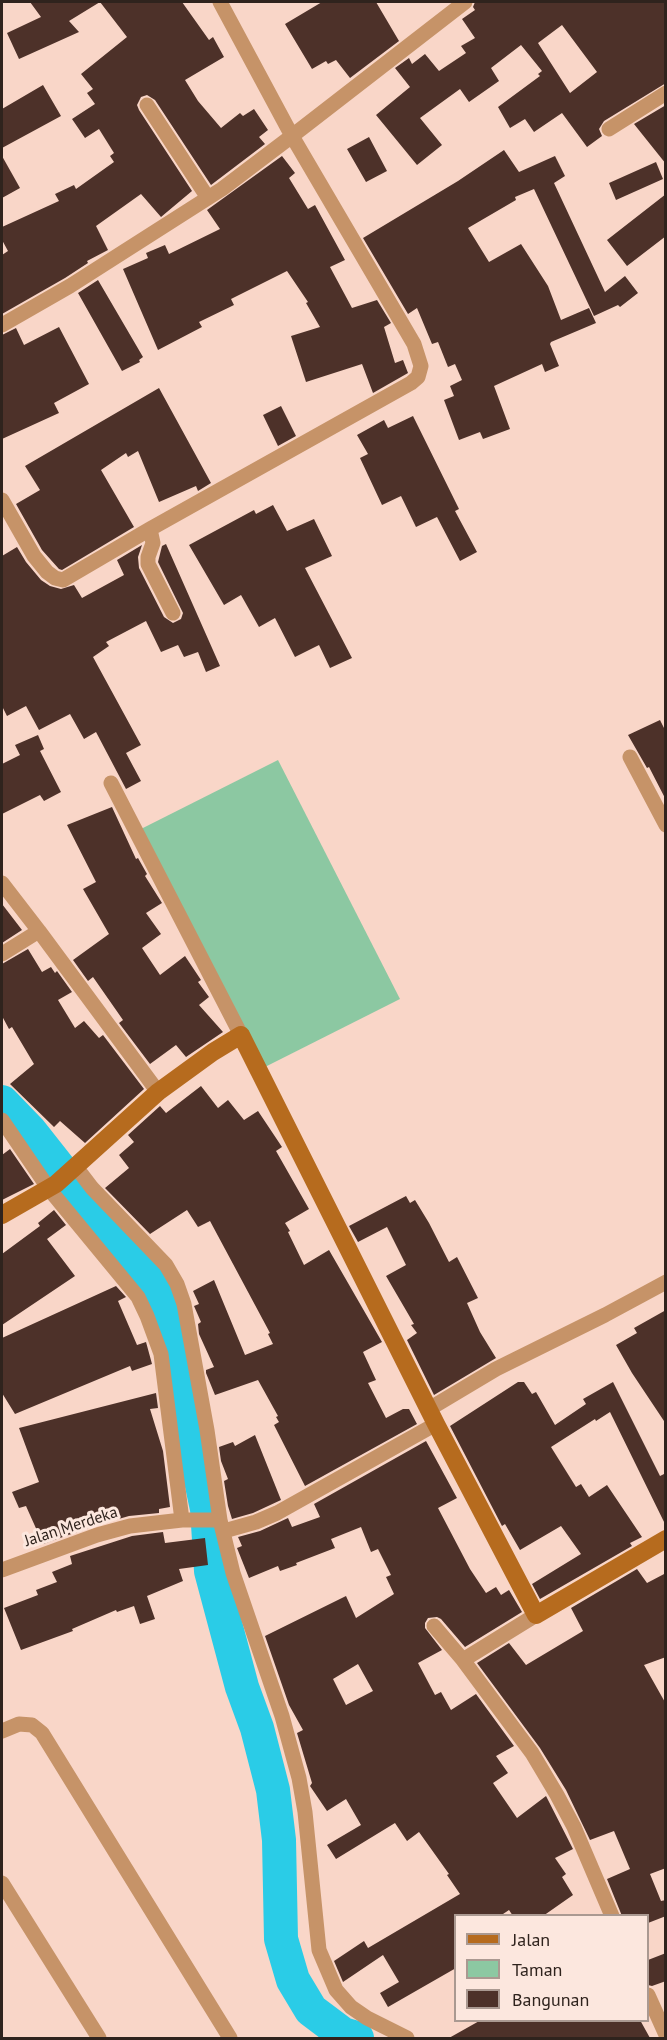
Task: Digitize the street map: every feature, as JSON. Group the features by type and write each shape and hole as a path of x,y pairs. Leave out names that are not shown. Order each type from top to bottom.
{"street":[{"path":"2,500 34,556 47,572 63,580 418,377 421,366 414,344 292,136 220,2"},
{"path":"2,325 70,286 208,198 465,2"},
{"path":"609,129 666,93"},
{"path":"147,105 208,198"},
{"path":"150,529 153,543 148,564 173,613"},
{"path":"630,757 666,825"},
{"path":"111,783 536,1616"},
{"path":"2,883 158,1092"},
{"path":"2,954 39,932"},
{"path":"2,1215 53,1186 158,1092 213,1052 241,1035"},
{"path":"2,1120 124,1278 138,1297 147,1316 161,1354 185,1520"},
{"path":"73,1169 173,1273 184,1304 207,1430 219,1524 233,1573 282,1716 299,1778 305,1812 320,1950 336,1990 351,2007 367,2018 407,2038"},
{"name":"Jalan Merdeka","path":"2,1570 97,1534 130,1526 185,1520 219,1524 256,1522 276,1513 433,1417 496,1368 615,1310 666,1282"},
{"path":"463,1660 666,1539"},
{"path":"434,1626 463,1660 532,1753 574,1827 611,1914"},
{"path":"2,1731 19,1724 32,1725 42,1733 230,2038"},
{"path":"2,1883 99,2038"},
{"path":"649,1997 666,2035"}],"green space":[{"path":"278,760 400,999 259,1070 137,831"}],"building":[{"path":"30,2 100,2 69,21 79,32 19,59 7,33 41,17"},
{"path":"100,2 182,2 209,40 213,37 224,57 185,80 198,101 221,128 240,113 243,116 254,109 268,130 259,137 265,144 211,185 155,100 147,95 141,97 137,105 139,110 192,191 161,217 141,194 96,226 108,250 2,314 2,255 8,251 2,240 2,227 59,201 55,194 74,185 76,189 114,162 110,156 114,153 99,129 85,138 72,119 95,104 87,93 93,89 81,74 127,37"},
{"path":"322,2 376,2 399,41 350,78 336,60 328,64 326,61 312,69 285,24"},
{"path":"475,2 666,2 666,83 604,121 599,129 602,136 587,147 562,113 534,132 525,119 510,128 498,107 540,76 538,74 542,71 521,45 491,68 499,81 469,102 460,89 420,118 442,145 417,165 376,115 410,87 395,68 409,58 412,64 425,54 439,71 466,53 461,46 475,38 462,19 475,10 473,7","holes":["562,25 597,72 570,93 538,43"]},
{"path":"43,85 61,116 2,148 2,109"},
{"path":"666,105 666,164 634,124"},
{"path":"369,137 387,171 366,182 347,149"},
{"path":"504,150 519,172 555,156 565,176 554,183 605,292 625,276 638,293 620,307 618,305 594,316 534,189 515,197 516,200 468,228 489,262 521,244 548,286 561,320 589,308 596,323 551,342 559,366 545,372 542,364 494,386 510,429 483,439 480,432 459,440 444,400 454,396 450,386 462,380 455,364 448,367 438,342 432,344 417,308 408,314 363,238 458,181"},
{"path":"2,156 20,188 2,198"},
{"path":"282,156 295,173 289,178 308,209 315,205 345,260 330,267 352,308 377,300 391,323 384,327 395,363 403,360 408,373 373,393 362,364 306,382 291,336 320,327 306,303 308,302 287,271 231,299 234,305 199,322 202,327 158,350 123,269 148,258 146,253 165,245 169,254 220,229 207,210"},
{"path":"656,162 663,179 616,200 609,183"},
{"path":"666,194 666,236 627,266 607,240"},
{"path":"98,280 143,357 139,360 140,362 122,371 78,293"},
{"path":"59,327 89,384 54,403 59,413 2,439 2,335 16,328 24,345"},
{"path":"159,388 211,483 198,491 196,486 159,502 138,451 128,457 126,453 101,470 134,527 62,570 59,569 42,550 16,504 40,490 25,466"},
{"path":"281,406 296,436 278,446 263,415"},
{"path":"413,416 459,509 455,511 477,552 460,561 437,517 416,527 401,496 382,505 360,458 368,454 357,435 384,420 388,428"},
{"path":"273,505 287,531 314,519 332,556 305,568 352,658 330,668 319,645 295,657 275,618 259,627 241,595 224,605 189,545 254,510 256,514"},
{"path":"166,544 220,666 206,672 198,652 184,657 178,645 161,652 146,621 106,642 109,646 93,657 141,745 126,753 141,781 126,789 96,732 84,739 70,714 39,730 26,706 7,716 2,706 2,556 17,547 41,580 61,589 74,585 82,598 124,575 117,560 142,545 138,557 139,568 164,617 173,623 181,619 183,613 158,562 162,546"},
{"path":"660,720 666,732 666,800 649,767 647,768 628,735"},
{"path":"38,735 44,749 40,751 61,792 44,801 40,795 2,814 2,764 20,755 15,745"},
{"path":"112,807 136,859 138,858 147,874 145,876 162,903 146,913 161,934 142,948 160,975 185,956 201,980 198,982 209,997 199,1005 223,1032 186,1057 176,1045 150,1064 119,1023 123,1020 93,977 88,981 73,960 109,934 83,889 96,882 67,825"},
{"path":"2,904 22,930 2,943"},
{"path":"28,949 42,972 51,967 55,973 57,971 72,992 58,1000 75,1028 84,1021 99,1038 103,1035 144,1089 85,1143 60,1121 54,1127 10,1084 34,1064 12,1027 9,1029 2,1016 2,964"},
{"path":"201,1086 218,1108 228,1100 244,1120 258,1111 282,1147 276,1151 309,1209 285,1223 304,1265 329,1250 382,1342 363,1352 376,1380 368,1383 386,1418 403,1409 409,1409 417,1424 305,1486 274,1425 279,1422 276,1417 278,1416 258,1380 215,1395 206,1373 206,1370 214,1367 199,1334 198,1324 201,1322 194,1306 199,1304 193,1291 214,1280 245,1355 273,1344 268,1334 270,1333 210,1221 198,1227 187,1210 150,1234 105,1188 129,1168 119,1155 134,1142 128,1135 160,1106 166,1113"},
{"path":"10,1149 34,1184 2,1200 2,1155"},
{"path":"406,1196 410,1203 415,1200 449,1262 457,1257 478,1298 467,1303 480,1332 496,1358 434,1395 407,1340 417,1333 411,1325 414,1324 386,1276 406,1265 387,1227 358,1242 349,1226"},
{"path":"54,1210 66,1225 47,1239 75,1276 2,1325 2,1254 40,1226 38,1223"},
{"path":"116,1286 126,1297 118,1301 137,1345 146,1342 152,1364 132,1371 130,1366 15,1414 2,1393 2,1338"},
{"path":"666,1310 666,1424 616,1345 637,1333 634,1328"},
{"path":"518,1382 524,1382 532,1394 536,1392 555,1425 586,1404 583,1399 613,1382 660,1476 666,1473 666,1526 610,1412 551,1447 576,1487 581,1484 589,1497 607,1485 642,1537 630,1543 632,1546 540,1599 532,1584 581,1554 561,1526 520,1550 505,1524 502,1526 450,1426"},
{"path":"156,1393 158,1408 150,1409 163,1451 170,1507 159,1509 159,1513 129,1516 94,1526 43,1544 26,1506 19,1508 12,1492 39,1482 19,1428"},
{"path":"255,1435 281,1500 253,1513 232,1519 224,1481 228,1479 221,1461 219,1447 233,1442 235,1446"},
{"path":"426,1441 457,1498 438,1508 470,1569 486,1593 496,1587 501,1595 509,1590 522,1612 465,1647 441,1619 428,1618 425,1628 442,1650 418,1663 435,1695 441,1692 451,1710 476,1694 514,1746 496,1756 508,1773 493,1783 517,1818 546,1796 573,1849 555,1858 566,1874 562,1877 573,1895 546,1914 512,1914 509,1910 503,1914 454,1914 454,1969 388,2007 380,1993 399,1982 383,1955 343,1982 334,1961 364,1941 368,1948 460,1894 447,1875 449,1874 419,1832 407,1841 395,1823 336,1859 327,1845 361,1825 346,1799 327,1811 310,1786 312,1783 297,1733 303,1730 289,1705 265,1636 346,1596 356,1618 394,1594 386,1577 391,1575 378,1549 371,1552 361,1527 331,1539 335,1548 280,1571 278,1566 249,1578 237,1548 242,1546 238,1537 260,1531 288,1518 292,1527 320,1517 314,1504","holes":["358,1664 373,1691 346,1705 333,1679"]},
{"path":"163,1532 165,1543 205,1538 208,1565 179,1569 183,1581 147,1596 155,1619 140,1624 134,1606 117,1612 116,1610 72,1629 73,1631 21,1650 4,1608 38,1595 36,1590 57,1582 52,1572 72,1564 70,1556 132,1536"},
{"path":"637,1569 647,1583 666,1573 666,1657 644,1665 666,1704 666,1868 650,1874 661,1901 666,1900 666,1916 649,1923 649,1914 621,1914 607,1879 630,1869 614,1831 590,1840 566,1790 540,1748 477,1663 509,1643 526,1665 583,1631 571,1608"},
{"path":"666,1953 666,1981 649,1985 649,1960"},
{"path":"477,2022 641,2022 650,2038 449,2038"}],"waterway":[{"path":"2,1102 30,1131 161,1297 181,1355 193,1443 207,1509 211,1571 273,1790 279,1840 281,1939 293,1980 311,2010 343,2034 357,2038"}]}
